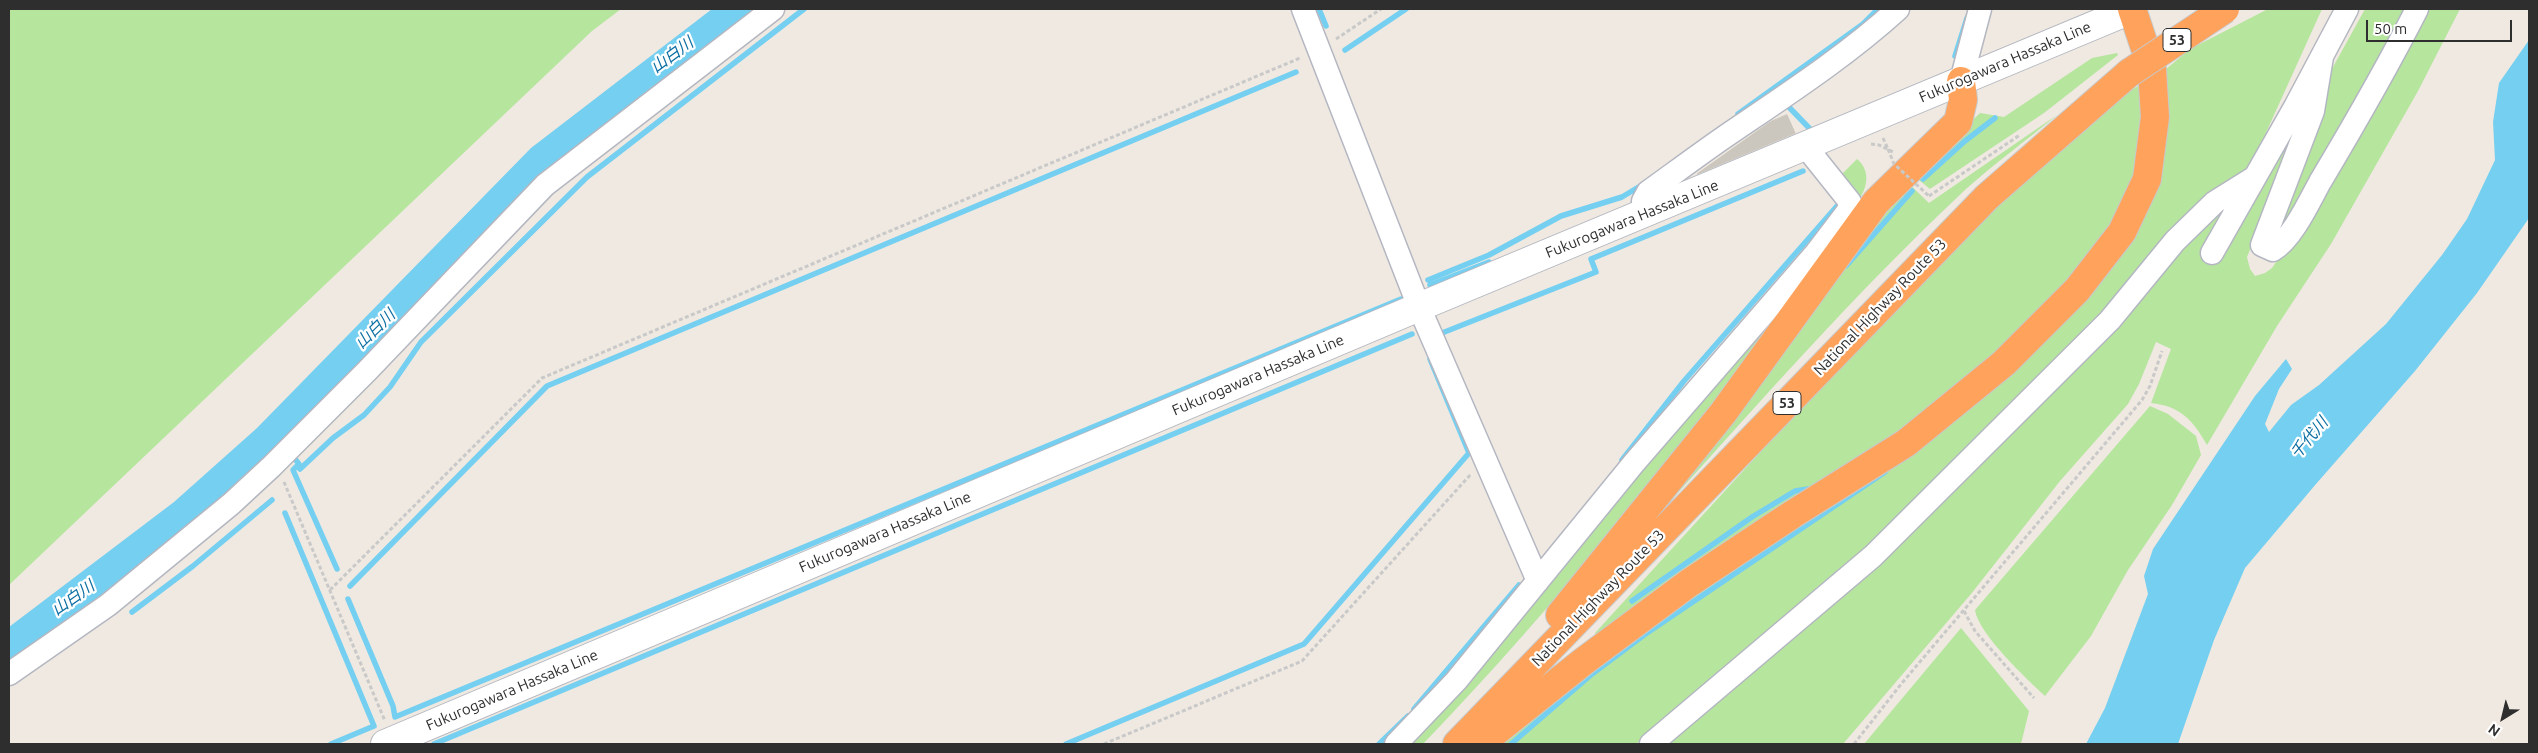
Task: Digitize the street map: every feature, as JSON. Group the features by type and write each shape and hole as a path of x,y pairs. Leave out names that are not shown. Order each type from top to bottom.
{"highway":[{"path":"1480,744 1584,661 1689,583 1793,514 1906,443 2004,363 2077,290 2122,232 2147,180 2155,117 2152,69 2132,9"},
{"name":"National Highway Route 53","path":"1456,744 1987,197 2129,73 2225,9"},
{"path":"1456,744 1723,413 1876,202 1958,122 1963,100 1961,81"}],"main road":[{"name":"Fukurogawara Hassaka Line","path":"389,742 1419,307 1806,147 2132,9"}],"street":[{"path":"9,674 108,605 272,466 367,372 545,185 773,9"},
{"path":"1303,9 1419,307 1538,581"},
{"path":"1644,214 1644,201 1648,192 1722,139 1792,93 1870,35 1898,9"},
{"path":"1961,81 1980,9"},
{"path":"2212,253 2347,9"},
{"path":"2322,57 2313,111 2262,245 2273,250 2282,244 2304,209 2381,79 2417,9"},
{"path":"1396,744 1456,681 1634,463 1816,253 1848,211 1850,202 1806,147"},
{"path":"1651,744 1873,556 2110,320 2175,241 2208,208 2255,177"}],"path":[{"path":"330,590 542,378 1319,50 1381,9"},
{"path":"1881,134 1894,164 1929,196 2025,131"},
{"path":"1871,144 1896,153"},
{"path":"1854,744 1902,683 2142,400 2150,386 2162,351"},
{"path":"1104,744 1302,661 1485,459"},
{"path":"272,466 288,488 389,742"},
{"path":"1964,611 1975,631 2034,698"}],"green space":[{"path":"9,9 621,9 592,31 9,585"},
{"path":"2268,9 2322,9 2255,157 2246,170 1852,563 1636,744 1497,744 1713,580 2117,260 2146,214 2159,177 2165,115 2169,107 2165,70 2190,49"},
{"path":"2365,9 2409,9 2284,227 2273,228 2333,67"},
{"path":"2424,9 2460,9 2418,91 2331,244 2277,326 2207,445 2196,428 2185,416 2170,407 2151,403 2171,349 2156,342 2139,384 2128,404 2060,481 1971,594 1843,744 1662,744 1791,641 1935,510 2183,246 2233,198 2215,261 2305,116 2247,257 2250,269 2255,276 2265,273 2272,268 2326,188"},
{"path":"2117,53 2118,55 2044,113 1930,189 1914,176 1980,113 2004,117 2092,58"},
{"path":"2140,85 2141,122 2136,177 2129,195 2099,245 2027,326 1927,413 1597,637 1595,633 1870,332 2009,193 2128,92"},
{"path":"2057,115 1966,189 1884,269 1805,352 1652,522 1907,182 1929,203"},
{"path":"1857,159 1866,173 1865,188 1860,198 1840,176"},
{"path":"1799,286 1666,464 1572,579 1474,690 1423,744 1404,744"},
{"path":"2150,406 2168,414 2196,436 2201,455 2172,505 2128,570 2091,636 2045,696 1994,644 1978,620 1975,610"},
{"path":"1961,628 2029,711 2021,744 1864,744"}],"water":[{"name":"山白川","path":"712,9 755,9 546,170 355,370 232,490 138,568 9,663 9,627 174,502 257,428 531,148"},
{"name":"千代川","path":"2529,40 2529,218 2477,293 2415,371 2245,568 2214,640 2178,744 2086,744 2105,708 2148,594 2144,576 2153,549 2255,396 2286,359 2292,369 2279,389 2265,424 2269,432 2291,405 2319,385 2386,324 2442,255 2467,219 2495,160 2493,122 2499,83"}],"building":[{"path":"1787,115 1795,133 1697,174 1770,122"}],"waterway":[{"path":"300,469 333,438 364,415 390,387 421,342 587,177 804,9"},
{"path":"1319,9 1326,26"},
{"path":"1345,50 1406,9"},
{"path":"1738,114 1863,24 1878,9"},
{"path":"1955,56 1967,18"},
{"path":"350,586 547,386 1296,72"},
{"path":"1786,104 1811,130"},
{"path":"1923,179 1965,141 1995,118"},
{"path":"1442,333 1596,272 1591,259 1803,171"},
{"path":"1428,280 1489,255 1561,216 1622,197 1642,185"},
{"path":"1846,266 1912,191"},
{"path":"1622,460 1684,381 1837,206"},
{"path":"1430,285 1489,262"},
{"path":"348,599 393,706 395,717 1401,299"},
{"path":"434,744 1412,334"},
{"path":"1066,744 1304,644 1469,453 1430,359"},
{"path":"295,459 299,464 293,470 337,569"},
{"path":"1511,744 1592,674 1644,635 1885,472"},
{"path":"1632,601 1752,517 1795,491 1808,489"},
{"path":"132,612 193,566 272,500"},
{"path":"285,513 374,726 331,744"},
{"path":"1414,709 1519,585"},
{"path":"1379,744 1408,716"}]}
